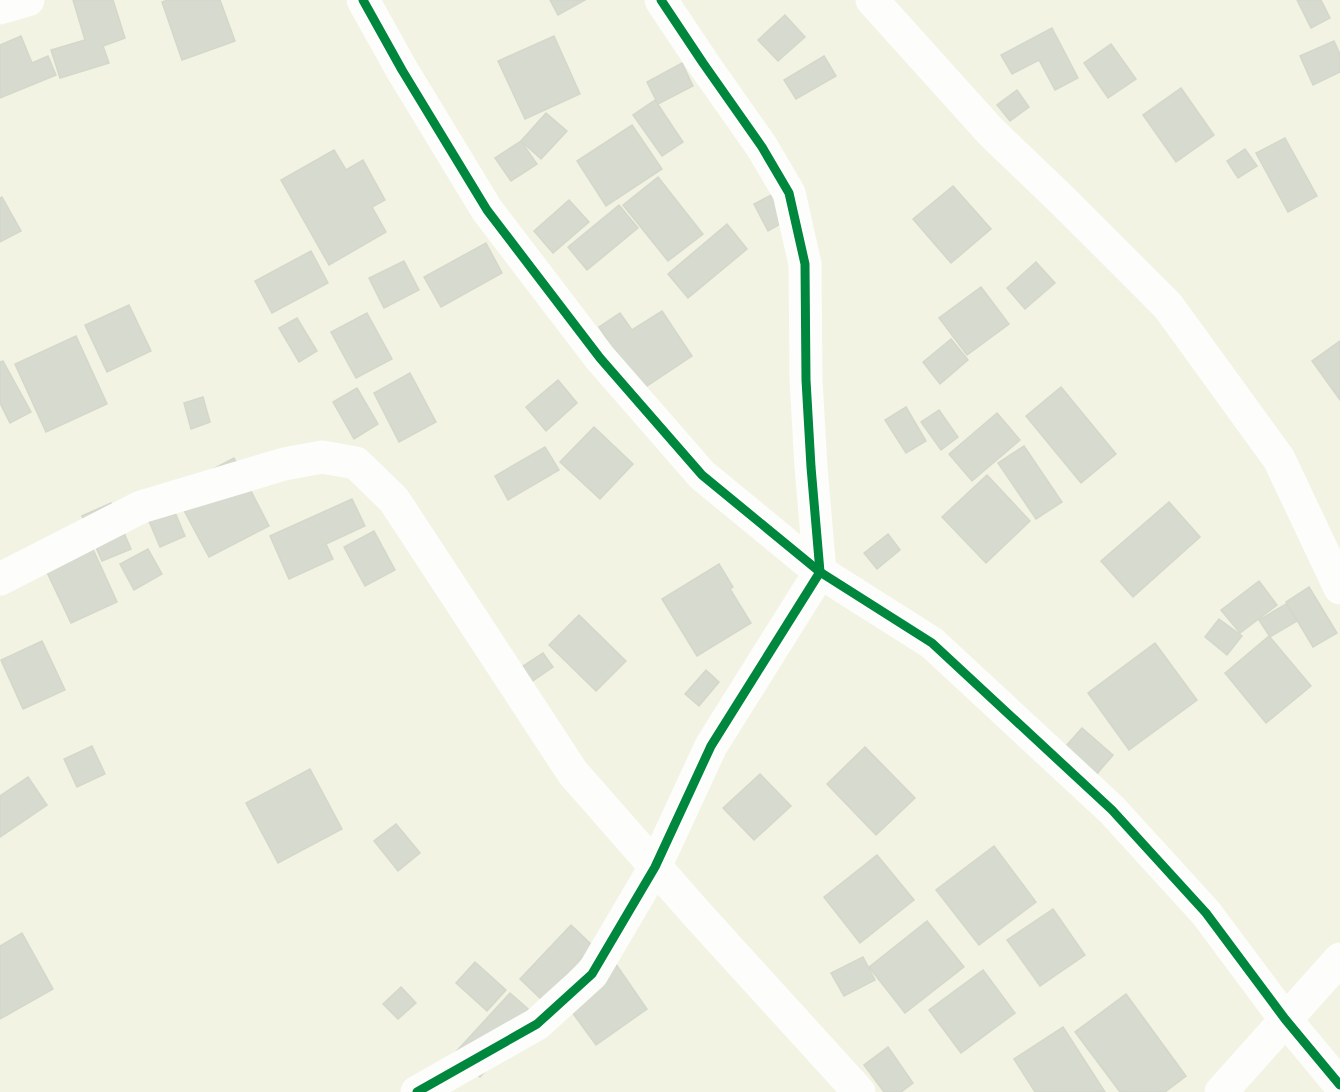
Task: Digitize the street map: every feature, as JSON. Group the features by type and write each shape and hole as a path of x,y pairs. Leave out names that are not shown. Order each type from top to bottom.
{"street":[{"path":"0,9 28,0"},
{"path":"363,0 402,70 487,210 600,358 702,475 820,572 932,643 1112,810 1206,913 1285,1019 1340,1085"},
{"path":"417,1092 537,1024 592,974 656,867 711,746 820,572 806,380 805,264 789,194 762,147 661,0"},
{"path":"872,0 991,132 1168,306 1279,459 1340,588"},
{"path":"0,579 141,507 284,464 322,458 356,463 394,500 573,773 858,1092"},
{"path":"1221,1092 1340,959"}],"building":[{"path":"73,0 113,0 125,38 103,46 109,63 60,78 51,50 85,40"},
{"path":"220,0 235,41 182,60 162,2"},
{"path":"550,0 585,0 558,15"},
{"path":"1297,0 1321,0 1330,18 1311,28"},
{"path":"785,15 805,37 778,61 758,40"},
{"path":"1052,28 1078,78 1055,90 1039,60 1012,74 1001,55"},
{"path":"21,36 32,63 48,56 56,75 0,98 0,45"},
{"path":"554,36 580,94 525,119 498,61"},
{"path":"1334,41 1340,54 1340,72 1313,85 1300,56"},
{"path":"1111,44 1136,79 1108,98 1084,63"},
{"path":"824,56 836,76 796,99 784,80"},
{"path":"682,63 693,86 658,104 647,82"},
{"path":"1181,88 1214,135 1176,162 1143,115"},
{"path":"1017,90 1029,107 1010,121 997,105"},
{"path":"655,100 683,142 662,156 633,115"},
{"path":"546,113 567,131 541,159 521,141"},
{"path":"632,125 662,169 606,206 577,161"},
{"path":"1285,138 1317,196 1288,212 1256,153"},
{"path":"521,141 537,164 511,181 495,158"},
{"path":"1245,149 1257,166 1238,178 1227,161"},
{"path":"334,150 346,170 363,160 385,200 372,207 386,232 329,265 281,180"},
{"path":"658,177 703,234 668,261 623,205"},
{"path":"953,186 991,229 951,263 913,219"},
{"path":"781,190 796,215 768,231 754,204"},
{"path":"2,197 21,231 0,242 0,198"},
{"path":"569,200 589,222 553,253 534,231"},
{"path":"619,205 638,228 587,270 568,247"},
{"path":"727,224 747,249 688,298 668,274"},
{"path":"486,243 502,273 441,307 424,277"},
{"path":"311,251 328,283 272,313 255,281"},
{"path":"404,261 419,290 384,308 369,278"},
{"path":"1036,262 1055,283 1025,309 1007,288"},
{"path":"981,287 1009,324 967,355 939,318"},
{"path":"129,305 151,351 107,372 85,325"},
{"path":"662,311 692,356 635,394 612,347 599,327 620,313 632,330"},
{"path":"367,313 392,359 356,378 331,332"},
{"path":"297,318 317,351 299,362 279,328"},
{"path":"76,336 107,404 46,432 15,364"},
{"path":"951,339 968,360 940,384 923,362"},
{"path":"1340,341 1340,400 1312,361"},
{"path":"3,361 31,412 10,423 0,403 0,362"},
{"path":"410,373 436,422 399,442 374,393"},
{"path":"558,380 577,403 546,431 526,407"},
{"path":"1061,387 1116,454 1081,483 1026,416"},
{"path":"357,388 378,424 354,439 333,402"},
{"path":"203,397 210,422 191,429 184,403"},
{"path":"906,407 926,441 906,453 885,420"},
{"path":"939,410 958,437 941,450 921,422"},
{"path":"997,413 1020,440 972,481 949,454"},
{"path":"594,427 633,464 600,499 560,462"},
{"path":"1024,446 1062,502 1036,519 998,463"},
{"path":"545,447 559,470 508,500 495,476"},
{"path":"234,458 269,526 209,557 173,490"},
{"path":"987,475 1030,521 986,563 942,517"},
{"path":"168,496 185,536 160,547 143,507"},
{"path":"352,499 365,526 326,544 333,559 289,579 270,536"},
{"path":"1169,502 1200,537 1133,597 1101,561"},
{"path":"111,503 131,549 102,561 82,516"},
{"path":"374,531 395,570 365,586 344,547"},
{"path":"888,534 900,550 877,569 864,553"},
{"path":"92,547 117,602 71,623 45,568"},
{"path":"148,549 162,574 134,590 120,564"},
{"path":"719,564 733,587 730,589 751,623 697,656 662,599"},
{"path":"1259,581 1277,605 1240,633 1221,610"},
{"path":"1309,587 1337,633 1313,647 1286,602"},
{"path":"1286,604 1297,621 1270,637 1259,620"},
{"path":"579,615 626,661 596,691 549,645"},
{"path":"1219,619 1242,636 1227,655 1205,637"},
{"path":"1269,636 1311,686 1266,723 1225,673"},
{"path":"42,641 65,690 23,709 1,660"},
{"path":"1155,643 1197,700 1129,750 1088,693"},
{"path":"543,653 553,667 524,687 514,672"},
{"path":"706,670 719,682 699,706 685,694"},
{"path":"1082,728 1113,755 1096,775 1065,747"},
{"path":"92,746 105,774 77,787 64,759"},
{"path":"865,747 915,798 876,835 827,784"},
{"path":"310,769 342,829 278,863 246,803"},
{"path":"760,774 791,806 754,840 723,808"},
{"path":"28,777 47,805 0,837 0,796"},
{"path":"396,824 420,853 398,871 374,841"},
{"path":"994,846 1036,902 979,945 936,890"},
{"path":"877,855 914,900 860,943 824,897"},
{"path":"1053,909 1085,955 1040,986 1007,940"},
{"path":"927,921 964,967 905,1013 869,967"},
{"path":"571,925 593,946 542,1000 520,979"},
{"path":"22,933 53,989 0,1019 0,946"},
{"path":"863,957 875,980 844,996 831,973"},
{"path":"613,960 647,1009 596,1045 561,997"},
{"path":"475,962 506,990 487,1011 456,983"},
{"path":"983,970 1015,1013 961,1053 929,1010"},
{"path":"401,987 416,1003 398,1019 383,1004"},
{"path":"510,993 535,1015 480,1077 454,1054"},
{"path":"1126,994 1186,1076 1165,1092 1120,1092 1075,1032"},
{"path":"1063,1027 1105,1092 1035,1092 1014,1059"},
{"path":"888,1047 913,1083 901,1092 884,1092 864,1065"}],"cycle path":[{"path":"363,0 402,70 487,210 600,358 702,475 820,572 932,643 1112,810 1206,913 1285,1019 1340,1085"},
{"path":"417,1092 537,1024 592,974 655,867 711,746 820,572 806,380 805,264 789,193 762,147 661,0"}]}
